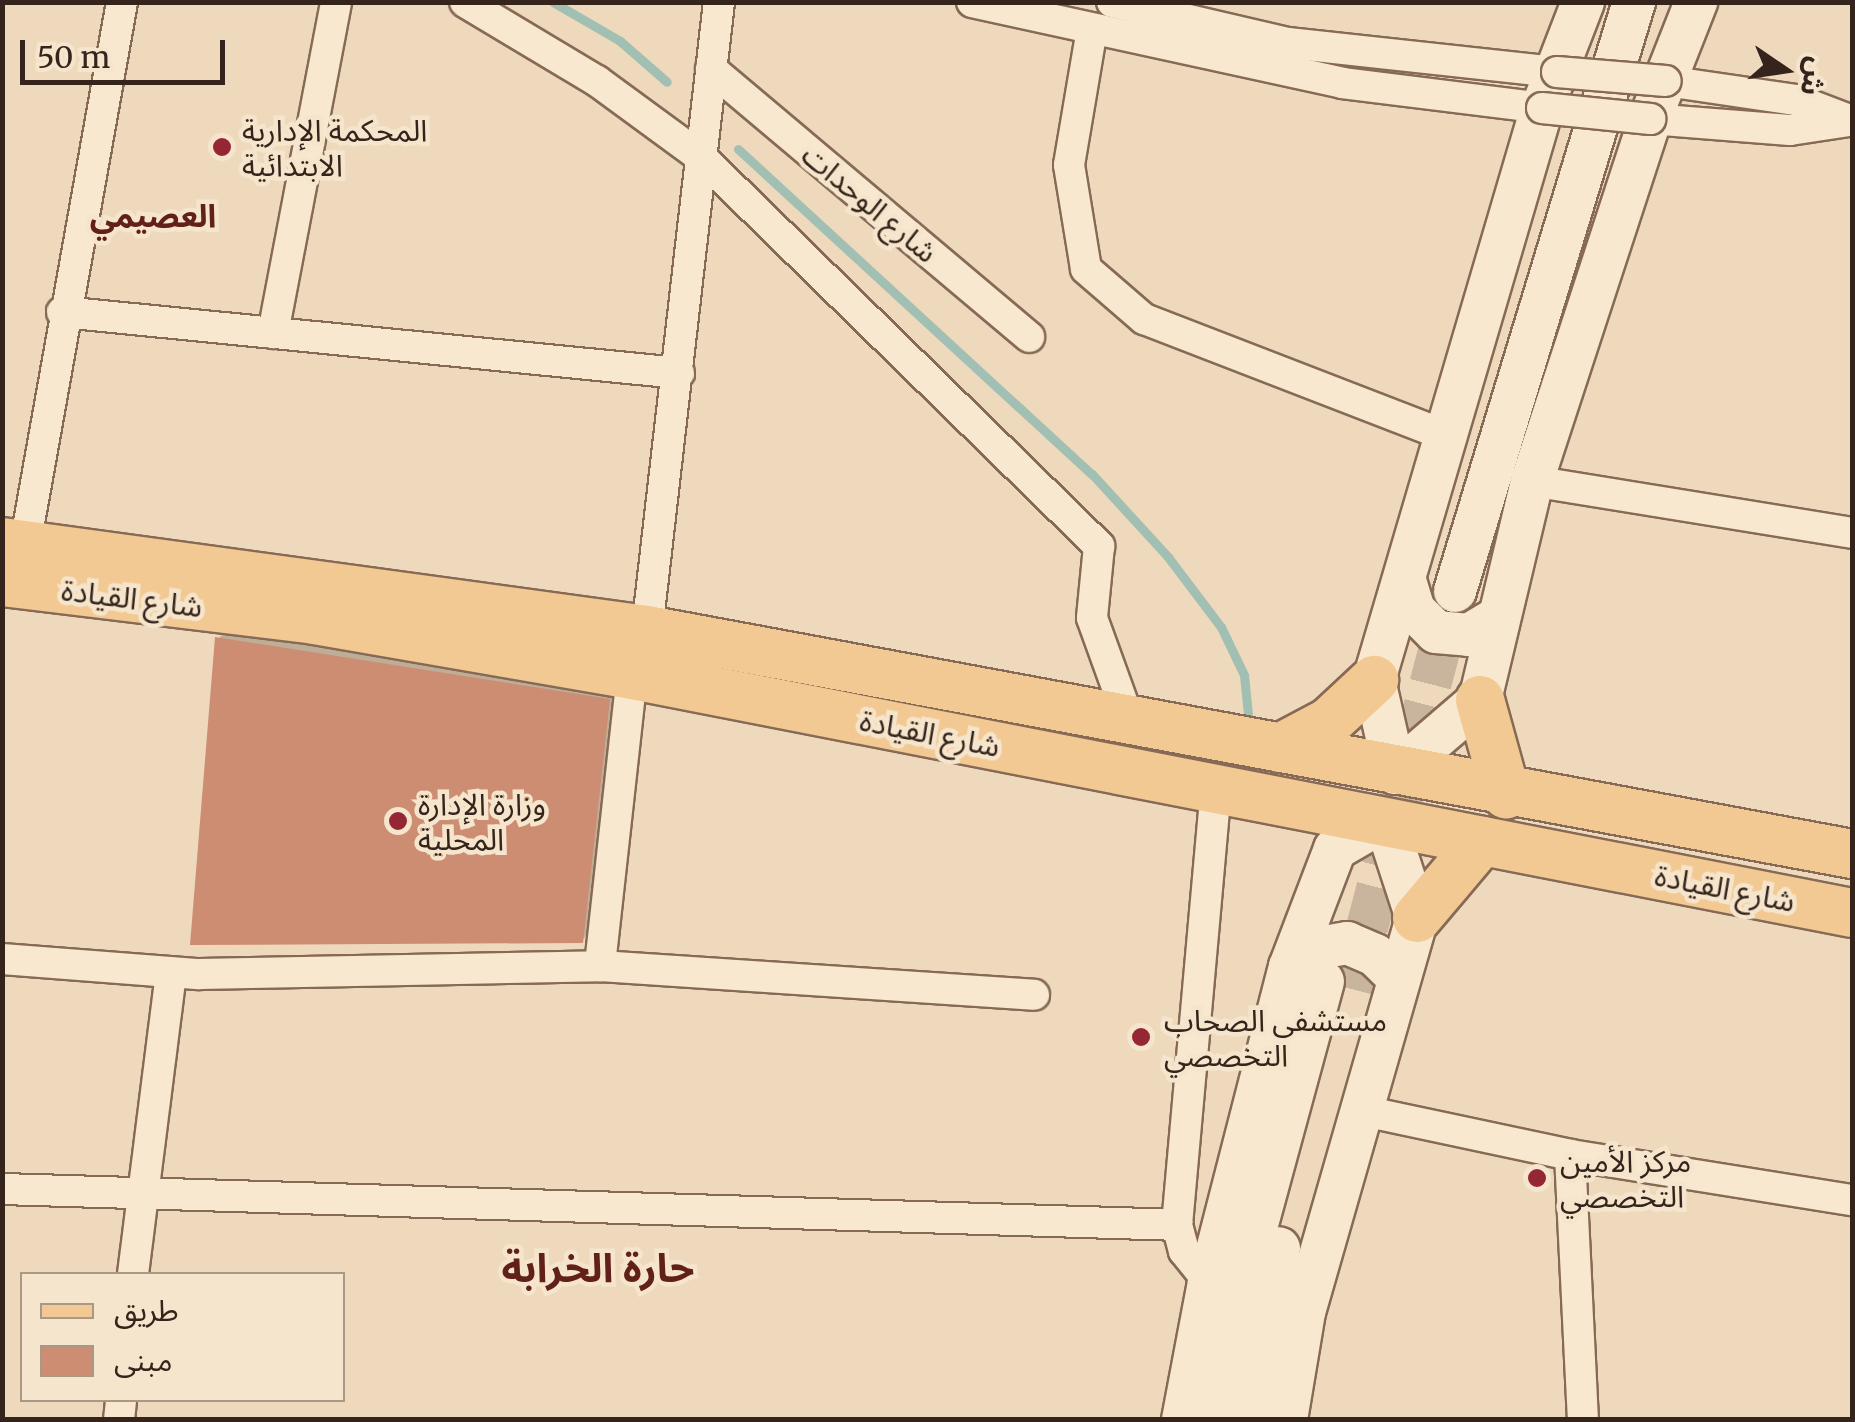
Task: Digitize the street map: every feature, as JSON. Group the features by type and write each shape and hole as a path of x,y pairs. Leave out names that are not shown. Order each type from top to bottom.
{"main road":[{"name":"شارع القيادة","path":"10,556 646,630 1506,794 1852,854"},
{"name":"شارع القيادة","path":"10,556 314,620 632,675 1482,841 1850,903"},
{"path":"1280,748 1329,722 1374,680"},
{"path":"1480,700 1506,794"},
{"path":"1417,918 1482,841"}],"street":[{"path":"10,556 122,2"},
{"path":"273,333 336,2"},
{"path":"465,2 597,81 701,156 1099,546 1092,618 1130,722"},
{"path":"646,630 679,373 719,2"},
{"path":"972,2 1040,10 1092,29 1342,83 1549,90 1658,100 1797,100 1851,121"},
{"path":"1112,2 1288,43 1549,90"},
{"path":"1432,588 1447,436 1549,90 1583,2"},
{"path":"1498,618 1469,635 1436,632 1414,610 1432,588 1556,170 1613,2"},
{"path":"1634,2 1432,588 1374,680 1395,773 1480,700 1532,481 1658,100 1696,2"},
{"path":"1092,29 1069,165 1086,270 1144,320 1447,436"},
{"name":"شارع الوحدات","path":"711,69 1029,337"},
{"path":"62,312 679,373"},
{"path":"1532,481 1852,533"},
{"path":"600,966 632,675"},
{"path":"1210,1282 1184,1251 1177,1225 1216,788"},
{"path":"1245,1420 1294,1182 1335,849 1385,820 1417,918 1304,1312 1286,1420"},
{"path":"1213,1420 1222,1353 1321,979 1307,950 1347,943 1375,955 1398,976"},
{"path":"2,959 171,972 600,966 1034,995"},
{"path":"133,1272 171,972"},
{"path":"1182,1420 1210,1282 1321,979"},
{"path":"1359,1110 1570,1155 1852,1200"},
{"path":"1570,1155 1583,1420"},
{"path":"2,1189 1177,1225"}],"building":[{"name":"وزارة الإدارة المحلية","path":"215,637 610,699 583,943 190,945"}],"waterway":[{"path":"553,2 620,41 667,82"},
{"path":"738,149 1092,474 1168,557 1221,627 1244,675 1249,724"}],"tunnel":[{"path":"1351,989 1453,597"}],"place":[{"name":"المحكمة الإدارية الابتدائية","path":"222,147"},
{"name":"وزارة الإدارة المحلية","path":"398,821"},
{"name":"مستشفى الصحاب التخصصي","path":"1141,1037"},
{"name":"مركز الأمين التخصصي","path":"1537,1178"}],"district":[{"name":"العصيمي","path":"153,216"},
{"name":"حارة الخرابة","path":"598,1268"}]}
